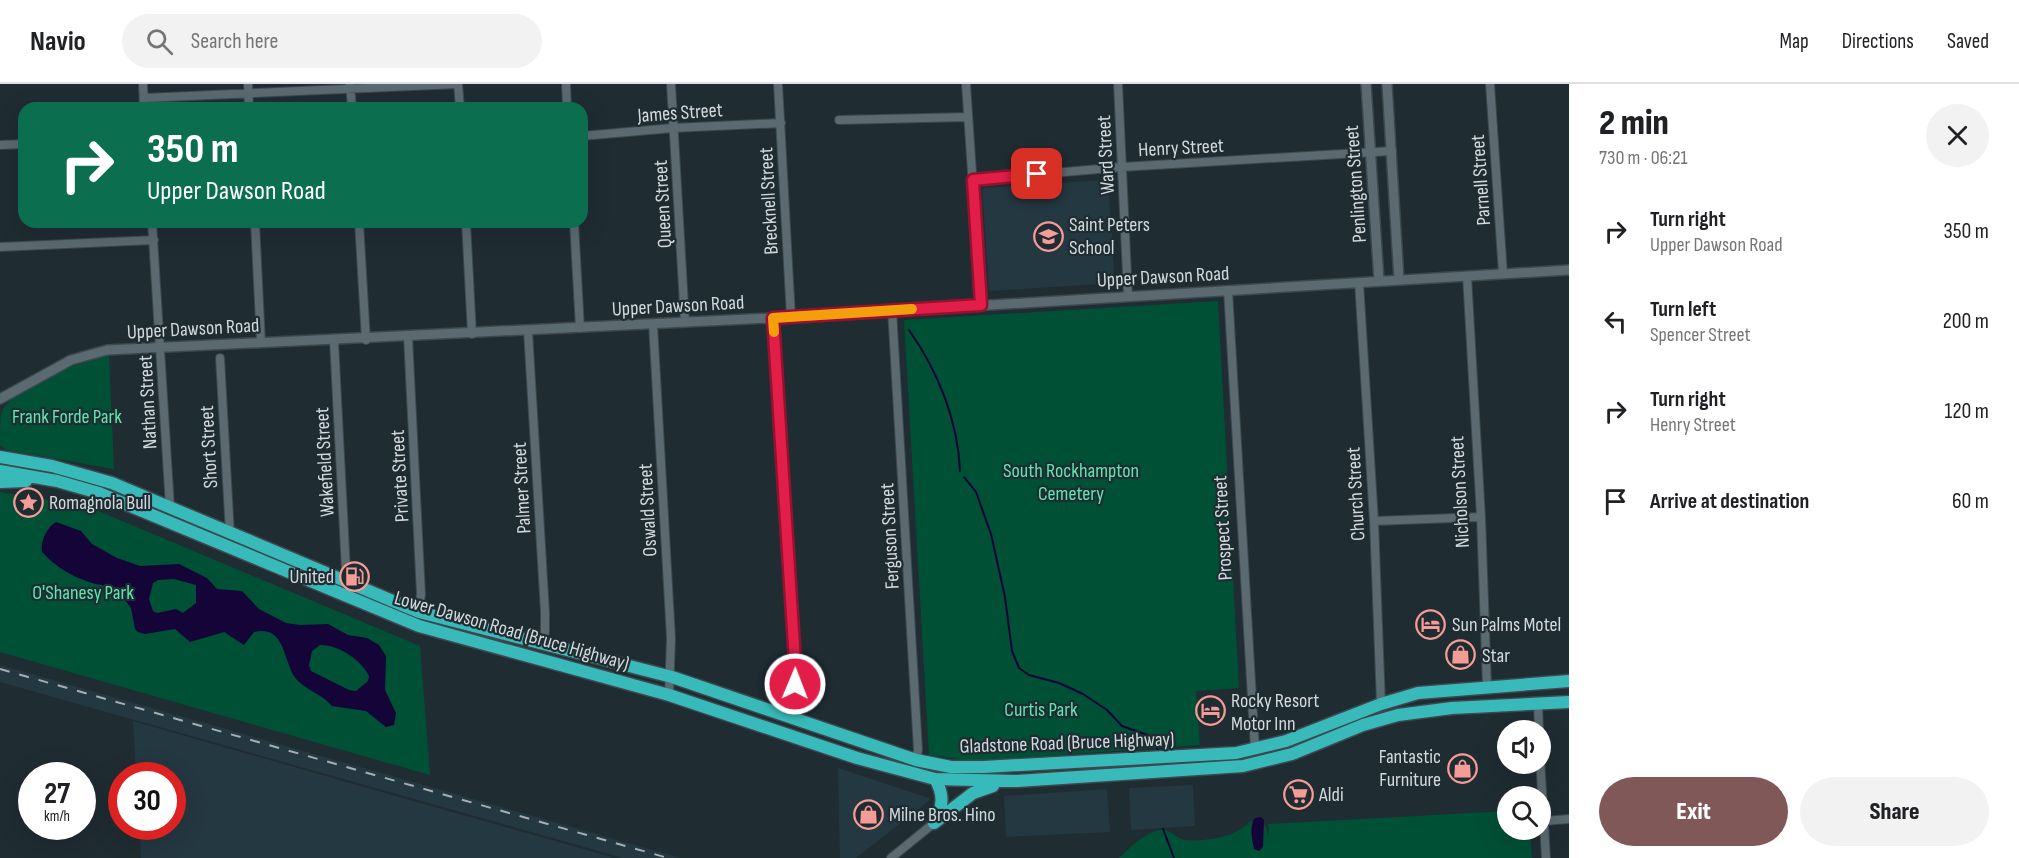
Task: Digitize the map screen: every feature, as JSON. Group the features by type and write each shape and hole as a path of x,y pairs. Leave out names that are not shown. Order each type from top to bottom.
{"highway":[{"name":"Lower Dawson Road (Bruce Highway)","path":"0,457 79,473 170,507 419,612 672,677 916,760"},
{"name":"Lower Dawson Road (Bruce Highway)","path":"0,471 57,481 122,501 419,626 669,695 918,776"},
{"path":"0,482 57,481"},
{"name":"Gladstone Road (Bruce Highway)","path":"916,760 951,766 984,767 1217,754 1255,749 1303,735 1381,704 1418,693 1569,681"},
{"name":"Nicholson Street","path":"1487,686 1488,706"},
{"name":"Gladstone Road (Bruce Highway)","path":"918,776 935,779 1017,781 1191,770 1257,763 1292,754 1385,718 1452,708 1569,702"},
{"name":"Prospect Street","path":"1255,749 1257,763"},
{"path":"934,823 943,802 935,779"},
{"path":"934,823 973,793 1017,781"}],"street":[{"path":"143,84 144,102"},
{"path":"248,84 249,102"},
{"path":"144,98 350,86 458,84 460,102"},
{"path":"566,84 567,102"},
{"name":"Queen Street","path":"671,84 685,322"},
{"name":"Brecknell Street","path":"778,84 791,316"},
{"path":"966,84 981,305"},
{"name":"Ward Street","path":"1118,84 1128,296"},
{"name":"Penlington Street","path":"1366,84 1379,281"},
{"name":"Penlington Street","path":"1387,84 1399,280"},
{"name":"Parnell Street","path":"1490,84 1503,274"},
{"path":"350,86 351,102"},
{"path":"838,120 968,117"},
{"name":"James Street","path":"588,135 674,128 781,123"},
{"path":"0,145 18,144"},
{"name":"Henry Street","path":"973,180 1122,167 1392,152"},
{"name":"Nathan Street","path":"153,228 170,507"},
{"path":"255,228 261,343"},
{"path":"359,228 366,340"},
{"path":"466,228 472,334"},
{"path":"574,228 580,328"},
{"path":"0,247 154,240"},
{"name":"Upper Dawson Road","path":"0,399 85,355 107,351 366,340 773,318 1569,270"},
{"name":"Nicholson Street","path":"1467,276 1481,516 1487,686"},
{"name":"Church Street","path":"1359,282 1374,521 1381,704"},
{"name":"Prospect Street","path":"1228,290 1255,749"},
{"name":"Ferguson Street","path":"892,310 917,731 916,760"},
{"path":"773,318 795,662 791,717"},
{"name":"Oswald Street","path":"653,324 672,677 669,695"},
{"name":"Palmer Street","path":"528,331 545,612 542,644"},
{"name":"Private Street","path":"408,337 421,594 419,612"},
{"name":"Wakefield Street","path":"334,341 346,570 341,581"},
{"name":"Short Street","path":"220,358 230,534"},
{"name":"Upper Dawson Road","path":"0,404 14,392"},
{"path":"1374,521 1481,516"},
{"path":"1538,704 1539,720"},
{"path":"1551,820 1569,819"},
{"path":"891,858 934,823"},
{"path":"1545,840 1546,858"}],"shaded area":[{"name":"Saint Peters School","path":"1108,180 1115,283 989,291 982,188"},
{"path":"56,522 81,531 92,544 117,558 140,566 179,564 207,578 217,589 242,591 259,609 286,623 328,624 348,635 367,638 379,645 386,656 385,690 396,713 394,725 386,727 366,711 332,706 324,698 301,684 292,673 283,647 273,634 265,631 254,632 244,645 224,632 190,642 175,629 145,634 138,632 135,629 131,608 115,587 95,584 76,577 66,572 42,552 43,539","holes":["174,579 196,585 196,603 183,613 176,609 157,613 153,611 149,599 153,583 158,580","320,645 334,647 355,659 366,670 369,676 368,681 356,691 349,690 311,671 309,665 312,651"]},
{"path":"0,665 681,858 623,858 0,682"},
{"path":"133,721 615,858 141,858 140,840 186,840 186,762 135,762"},
{"path":"838,768 929,798 929,801 856,858 840,858"},
{"path":"1193,785 1195,826 1131,830 1129,788"},
{"path":"1107,789 1110,832 1006,837 1004,796"},
{"path":"1261,817 1264,820 1263,847 1259,851 1254,849 1252,829 1255,818"}],"green space":[{"name":"South Rockhampton Cemetery","path":"1218,301 1239,688 1196,691 1200,745 974,761 929,755 904,320"},
{"name":"Frank Forde Park","path":"109,355 114,469 6,450 0,445 1,413 19,393 49,376"},
{"name":"O'Shanesy Park","path":"0,492 89,507 420,646 430,775 0,652"},
{"path":"1497,812 1497,840 1531,840 1532,858 1119,858 1143,837 1160,830 1185,840 1201,840 1229,835 1250,821 1265,825 1269,837 1268,824"}],"waterway":[{"path":"909,330 929,362 945,397 955,434 960,471"},
{"path":"964,477 976,492 991,534 1005,597 1012,651 1019,668 1029,675 1059,683 1083,694 1107,710 1122,726 1153,737 1158,750"},
{"path":"1163,829 1174,858"}],"railway":[{"path":"0,669 668,858"}],"slow traffic":[{"path":"774,332 773,318 912,309"}],"place":[{"name":"Saint Peters School","path":"1048,236"},
{"name":"Romagnola Bull","path":"28,502"},
{"name":"United","path":"355,576"},
{"name":"Sun Palms Motel","path":"1431,624"},
{"name":"Star","path":"1461,655"},
{"name":"Rocky Resort Motor Inn","path":"1210,711"},
{"name":"Fantastic Furniture","path":"1462,768"},
{"name":"Aldi","path":"1298,794"},
{"name":"Milne Bros. Hino","path":"868,814"}],"route":[{"path":"795,684 773,318 981,305 973,180 1037,174"}],"park label":[{"name":"Curtis Park","path":"1041,709"}]}
